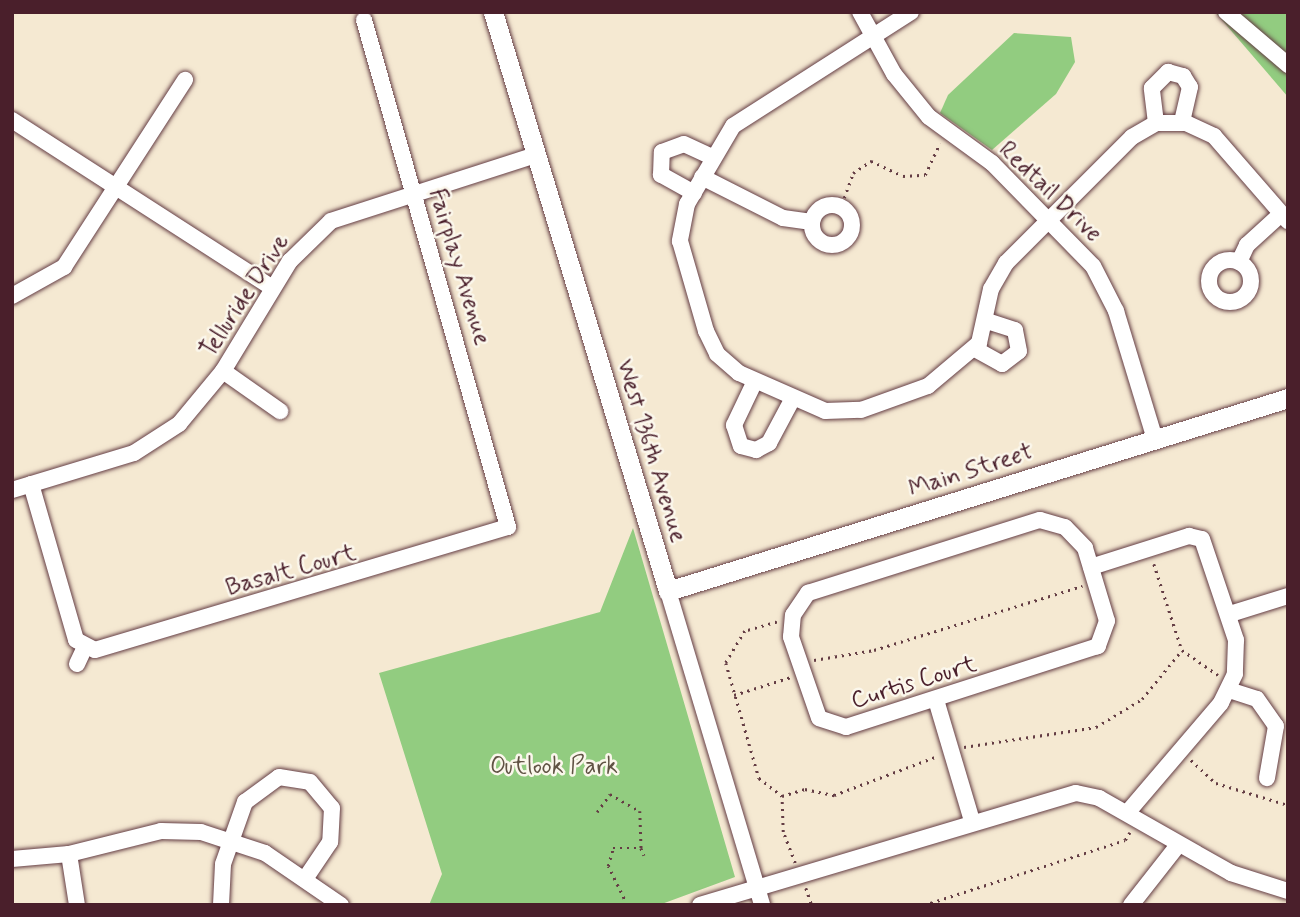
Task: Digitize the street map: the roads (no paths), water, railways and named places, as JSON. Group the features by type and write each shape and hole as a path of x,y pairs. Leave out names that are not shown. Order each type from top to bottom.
{"main road":[{"name":"West 136th Avenue","path":"493,12 668,591"},
{"name":"Main Street","path":"668,591 1288,398"}],"street":[{"name":"Redtail Drive","path":"860,12 874,38 929,117 1050,218 1102,281 1155,439"},
{"path":"911,12 733,126 712,157 694,193 680,241 706,331 725,363 755,382 792,400 825,411 861,410 928,386 975,349 987,321 998,273 1132,137 1156,124 1182,122 1214,136 1284,218 1247,245 1239,262"},
{"path":"1226,12 1288,65"},
{"name":"Fairplay Avenue","path":"364,20 514,530"},
{"path":"1156,124 1152,88 1168,72 1183,76 1190,86 1182,122"},
{"path":"12,296 64,267 185,80"},
{"path":"12,120 273,288"},
{"path":"694,193 661,175 662,152 684,144 712,157"},
{"name":"Telluride Drive","path":"12,490 155,442 192,411 223,371 273,288 304,244 331,222 413,192 535,155"},
{"path":"702,177 783,218 812,222"},
{"path":"975,349 1002,364 1019,351 1015,330 987,321"},
{"path":"223,371 280,411"},
{"path":"755,382 734,425 735,439 748,449 769,443 792,400"},
{"path":"31,484 76,640 85,647 77,664"},
{"name":"Curtis Court","path":"1035,520 1076,534 1093,574 1107,621 1103,639 1089,652 936,700 835,727 814,711 790,623 800,601 816,589 1035,520"},
{"name":"Basalt Court","path":"85,647 125,643 514,530"},
{"path":"1093,574 1149,548 1189,536 1202,539 1230,614 1237,657 1230,687 1180,749 1132,817"},
{"name":"West 136th Avenue","path":"668,591 762,905"},
{"path":"1230,614 1288,596"},
{"path":"1230,687 1257,699 1282,727 1267,778"},
{"path":"936,700 972,821"},
{"path":"221,905 231,839 258,786 287,776 310,782 329,802 334,825 305,879"},
{"path":"700,905 972,821 1076,793 1132,817 1231,873 1288,891"},
{"path":"12,859 69,854 161,831 231,839 305,879 341,905"},
{"path":"1131,905 1178,845"},
{"path":"69,854 77,905"}],"park label":[{"name":"Outlook Park","path":"554,767"}]}
